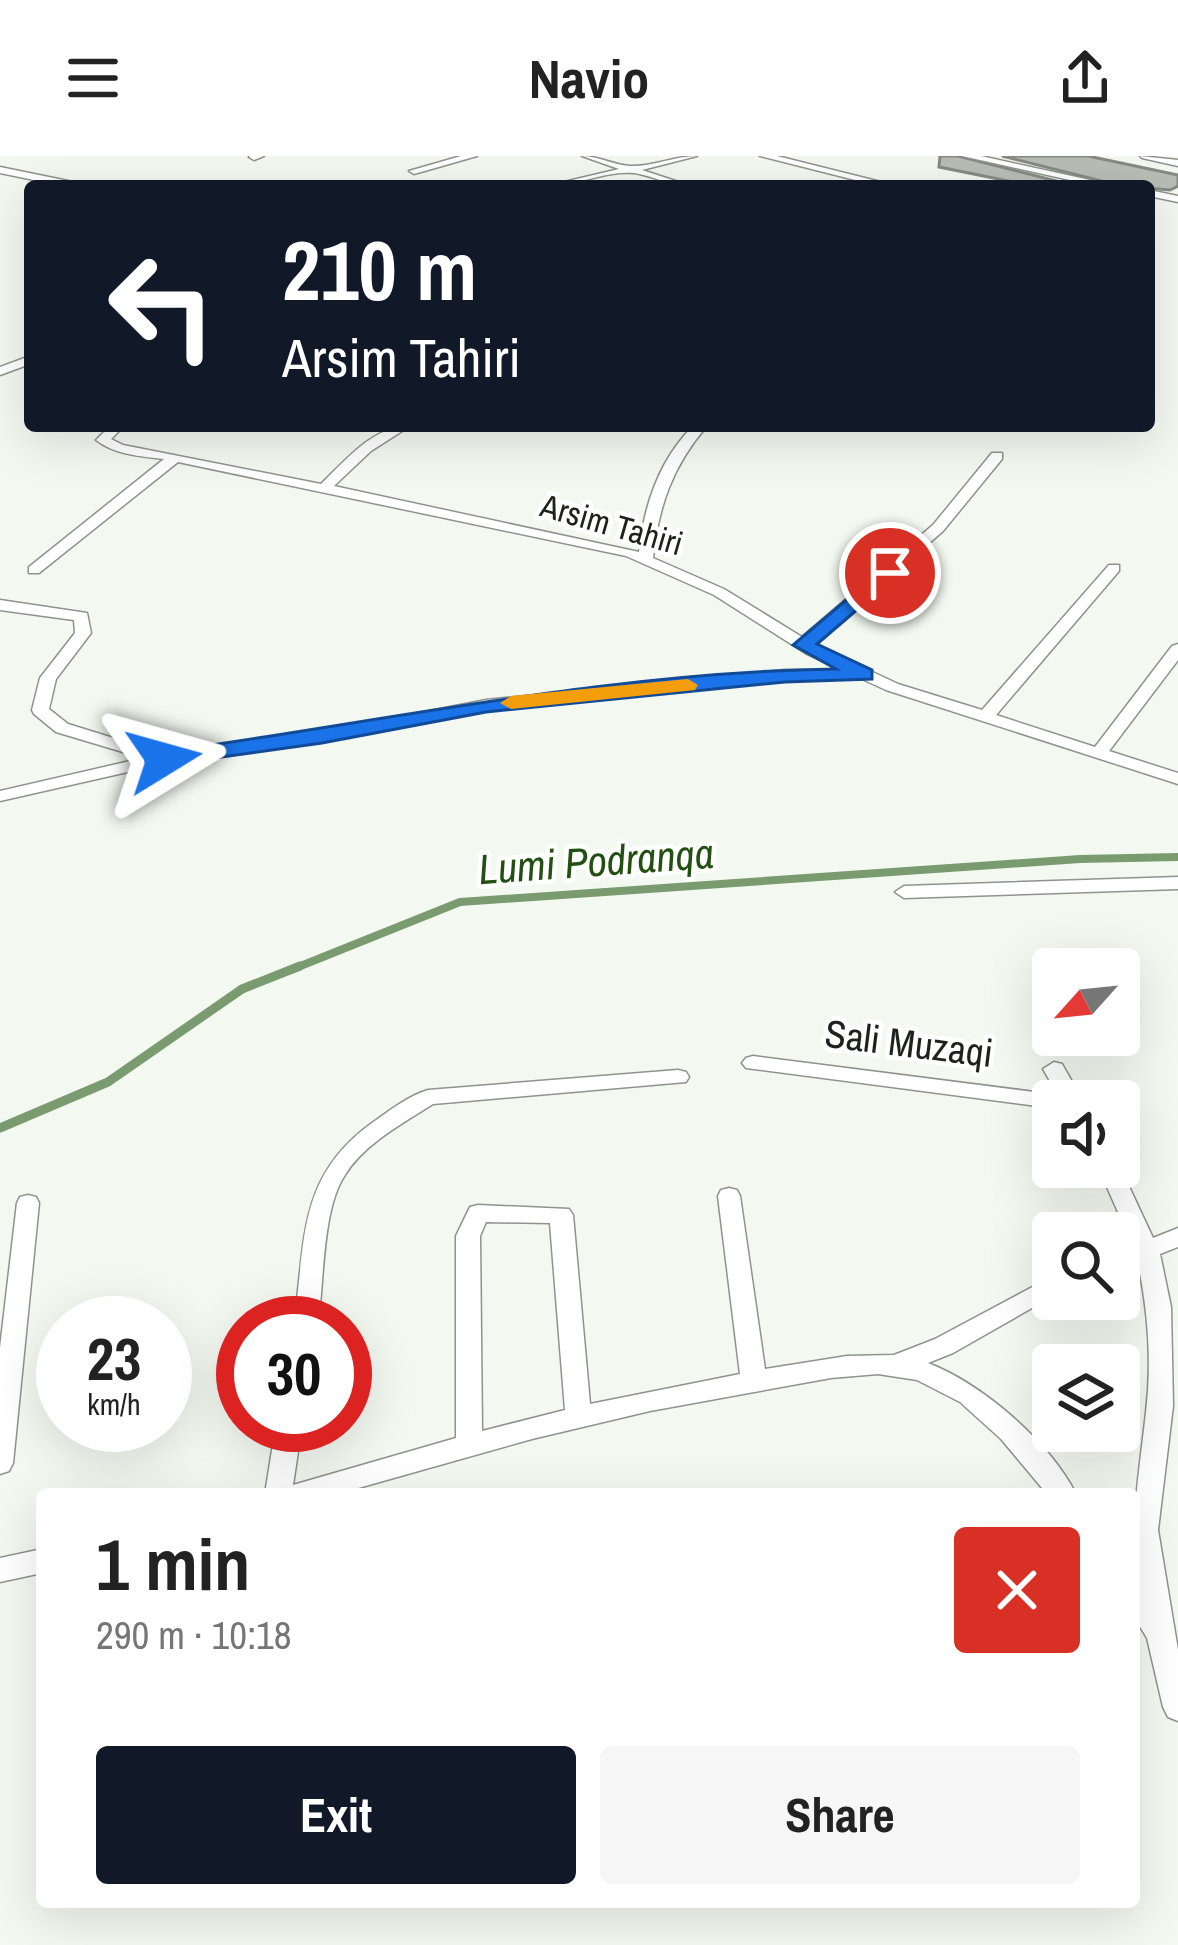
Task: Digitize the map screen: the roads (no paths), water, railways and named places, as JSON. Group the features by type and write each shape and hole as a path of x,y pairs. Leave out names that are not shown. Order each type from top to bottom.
{"street":[{"path":"414,170 472,156"},
{"path":"587,156 663,180"},
{"path":"587,180 692,156"},
{"path":"765,156 867,180"},
{"path":"968,156 1083,180"},
{"path":"1145,156 1178,163"},
{"path":"0,170 49,180"},
{"name":"Arsim Tahiri","path":"112,432 103,440 120,448 577,539 646,559 719,592 803,645 865,674 1178,778"},
{"path":"322,490 366,448 393,432"},
{"path":"646,559 647,534 670,465 695,432"},
{"path":"803,645 938,527 997,456"},
{"path":"34,570 175,457"},
{"path":"986,716 1114,568"},
{"path":"0,605 82,616 83,632 48,678 40,710 62,728 164,759"},
{"path":"1100,752 1178,649"},
{"path":"0,796 164,759 322,737 486,705 785,676 865,674"},
{"path":"904,892 1178,883"},
{"name":"Sali Muzaqi","path":"753,1063 1032,1098"},
{"path":"1054,1070 1060,1080"},
{"path":"310,1296 329,1180 363,1142 428,1097 678,1078"},
{"path":"1119,1188 1147,1250 1159,1307 1160,1406 1144,1530 1160,1635 1178,1707"},
{"path":"729,1196 754,1381"},
{"path":"0,1463 28,1203"},
{"path":"469,1448 468,1236 478,1214 561,1215 579,1420"},
{"path":"1140,1252 1178,1237"},
{"path":"321,1488 579,1420 754,1381 896,1365 944,1346 1032,1297"},
{"path":"896,1365 957,1387 997,1419 1058,1488"},
{"path":"279,1488 285,1452"},
{"path":"0,1570 36,1562"},
{"path":"1140,1601 1160,1635"}],"waterway":[{"name":"Lumi Podranqa","path":"293,969 460,902 1080,859 1178,857"},
{"name":"Lumi Podranqa","path":"0,1128 108,1082 242,989 300,966"}]}
